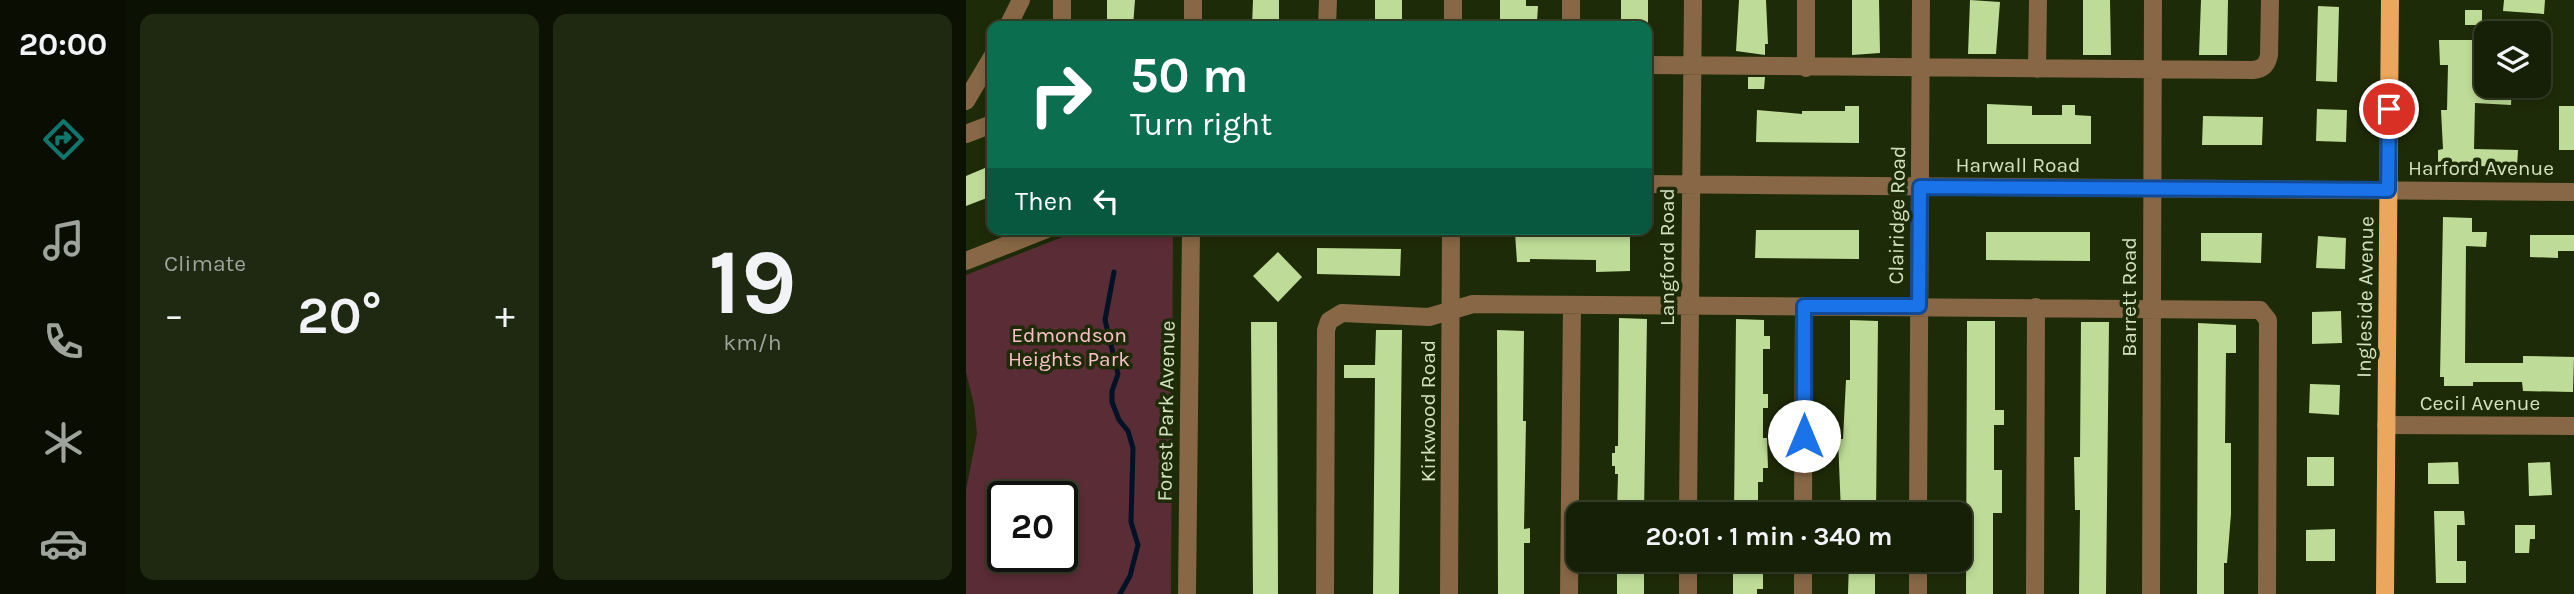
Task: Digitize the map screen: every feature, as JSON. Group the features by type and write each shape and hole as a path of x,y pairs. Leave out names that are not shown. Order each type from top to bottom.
{"main road":[{"name":"Ingleside Avenue","path":"2385,594 2390,0"}],"street":[{"path":"1010,21 1021,0"},
{"path":"1062,0 1062,21"},
{"path":"1193,0 1193,21"},
{"path":"1327,21 1328,0"},
{"path":"1453,0 1453,21"},
{"path":"1571,0 1571,21"},
{"name":"Langford Road","path":"1688,502 1689,184 1693,0"},
{"path":"1806,0 1806,68"},
{"name":"Clairidge Road","path":"1918,502 1922,0"},
{"path":"2037,69 2038,0"},
{"name":"Barrett Road","path":"2151,594 2153,0"},
{"path":"1652,65 2261,69 2267,63 2269,55 2270,0"},
{"path":"966,101 987,65"},
{"path":"966,134 987,126"},
{"name":"Harwall Road","path":"1652,184 2388,190"},
{"name":"Harford Avenue","path":"2388,190 2574,192"},
{"path":"966,261 1032,235"},
{"name":"Forest Park Avenue","path":"1187,594 1191,235"},
{"name":"Kirkwood Road","path":"1450,594 1451,235"},
{"path":"1325,594 1326,330 1329,321 1342,313 1429,317 1473,303 2260,310 2268,320 2267,594"},
{"path":"1569,594 1572,305"},
{"path":"1803,502 1804,306"},
{"path":"2035,594 2036,307"},
{"name":"Cecil Avenue","path":"2386,425 2574,426"},
{"path":"1688,572 1688,594"},
{"path":"1803,572 1803,594"},
{"path":"1918,572 1918,594"}],"green space":[{"name":"Edmondson Heights Park","path":"1068,235 1173,235 1171,594 966,594 966,490 977,434 974,405 966,372 966,275"}],"building":[{"path":"1107,0 1135,0 1133,21 1107,21"},
{"path":"1253,0 1279,0 1279,21 1252,21"},
{"path":"1375,0 1402,0 1402,21 1375,21"},
{"path":"1500,0 1526,0 1526,6 1538,6 1537,21 1500,21"},
{"path":"1621,0 1648,0 1648,21 1621,21"},
{"path":"1739,0 1766,0 1768,44 1765,44 1765,55 1736,51"},
{"path":"1852,0 1879,0 1880,53 1852,55"},
{"path":"1970,0 2000,2 1996,54 1968,54"},
{"path":"2083,0 2110,0 2111,55 2083,55"},
{"path":"2201,0 2228,0 2227,55 2199,55"},
{"path":"2504,0 2545,0 2544,14 2503,11"},
{"path":"2318,6 2339,7 2337,82 2316,81"},
{"path":"2465,10 2482,10 2482,21 2465,25"},
{"path":"2439,40 2474,40 2474,98 2511,98 2511,105 2475,103 2474,149 2518,150 2517,167 2438,165 2438,150 2443,149 2441,110 2447,110 2448,65 2440,65"},
{"path":"1748,77 1765,77 1764,89 1748,89"},
{"path":"1987,104 2032,106 2032,115 2062,115 2062,105 2075,105 2075,115 2091,116 2091,144 1987,144"},
{"path":"1845,106 1859,106 1859,143 1756,142 1757,110 1802,114 1802,111 1845,111"},
{"path":"2559,106 2574,106 2574,150 2559,150"},
{"path":"2317,109 2347,110 2346,142 2316,141"},
{"path":"2203,116 2263,117 2262,145 2202,145"},
{"path":"987,167 987,198 966,206 966,176"},
{"path":"2443,217 2472,218 2472,232 2487,232 2486,247 2466,246 2465,363 2523,363 2523,356 2574,357 2573,392 2523,391 2522,382 2473,382 2473,386 2444,386 2444,377 2440,377"},
{"path":"1756,230 1859,230 1859,259 1755,258"},
{"path":"1986,232 2090,232 2090,261 1986,260"},
{"path":"2201,233 2262,233 2261,263 2201,261"},
{"path":"1515,235 1630,235 1630,271 1596,272 1596,260 1530,259 1530,262 1517,262"},
{"path":"2530,235 2574,235 2574,251 2558,251 2558,258 2530,257"},
{"path":"2318,236 2346,238 2345,269 2316,268"},
{"path":"1317,248 1401,249 1400,276 1317,274"},
{"path":"1278,252 1302,277 1278,302 1253,276"},
{"path":"2341,311 2342,343 2312,344 2312,312"},
{"path":"1619,318 1647,319 1644,502 1617,502 1618,474 1615,474 1615,466 1612,466 1612,453 1615,453 1615,446 1618,446"},
{"path":"1736,319 1764,320 1764,336 1770,336 1770,349 1763,349 1763,394 1768,394 1768,408 1763,408 1763,438 1767,438 1768,468 1763,468 1763,482 1758,482 1758,502 1734,502"},
{"path":"1850,320 1878,321 1876,502 1841,502 1838,439 1843,439 1846,380 1850,380"},
{"path":"1967,321 1995,321 1995,410 2004,410 2004,425 1994,425 1994,470 2002,470 2002,513 1993,513 1993,594 1966,594 1966,572 1972,572 1972,502 1966,502"},
{"path":"1251,322 1277,322 1278,594 1253,594"},
{"path":"2081,322 2109,322 2106,594 2079,594 2080,510 2075,510 2074,457 2080,457"},
{"path":"2198,323 2236,325 2236,353 2226,353 2225,443 2231,443 2231,514 2227,563 2224,563 2224,594 2197,594"},
{"path":"1376,330 1402,330 1399,594 1373,594 1375,378 1344,378 1344,365 1375,365"},
{"path":"1497,330 1524,331 1524,529 1530,528 1530,543 1524,543 1524,594 1498,594"},
{"path":"2310,384 2340,385 2339,415 2309,413"},
{"path":"2307,457 2334,457 2334,486 2307,486"},
{"path":"2458,462 2459,484 2428,484 2428,463"},
{"path":"2550,462 2552,495 2529,496 2528,463"},
{"path":"2434,511 2464,511 2465,525 2457,525 2457,561 2466,561 2466,583 2436,583"},
{"path":"2515,525 2535,525 2535,539 2530,539 2529,553 2515,553"},
{"path":"2335,529 2335,561 2306,561 2306,530"},
{"path":"1617,572 1644,572 1644,594 1617,594"},
{"path":"1733,572 1763,572 1763,589 1757,589 1757,594 1733,594"},
{"path":"1849,572 1875,572 1875,594 1848,594"}],"waterway":[{"path":"1114,272 1105,320 1118,374 1112,391 1112,402 1119,420 1128,431 1133,448 1131,522 1138,545 1130,576 1120,594"}],"route":[{"path":"1804,436 1804,306 1919,306 1920,187 2388,190 2389,109"}]}
